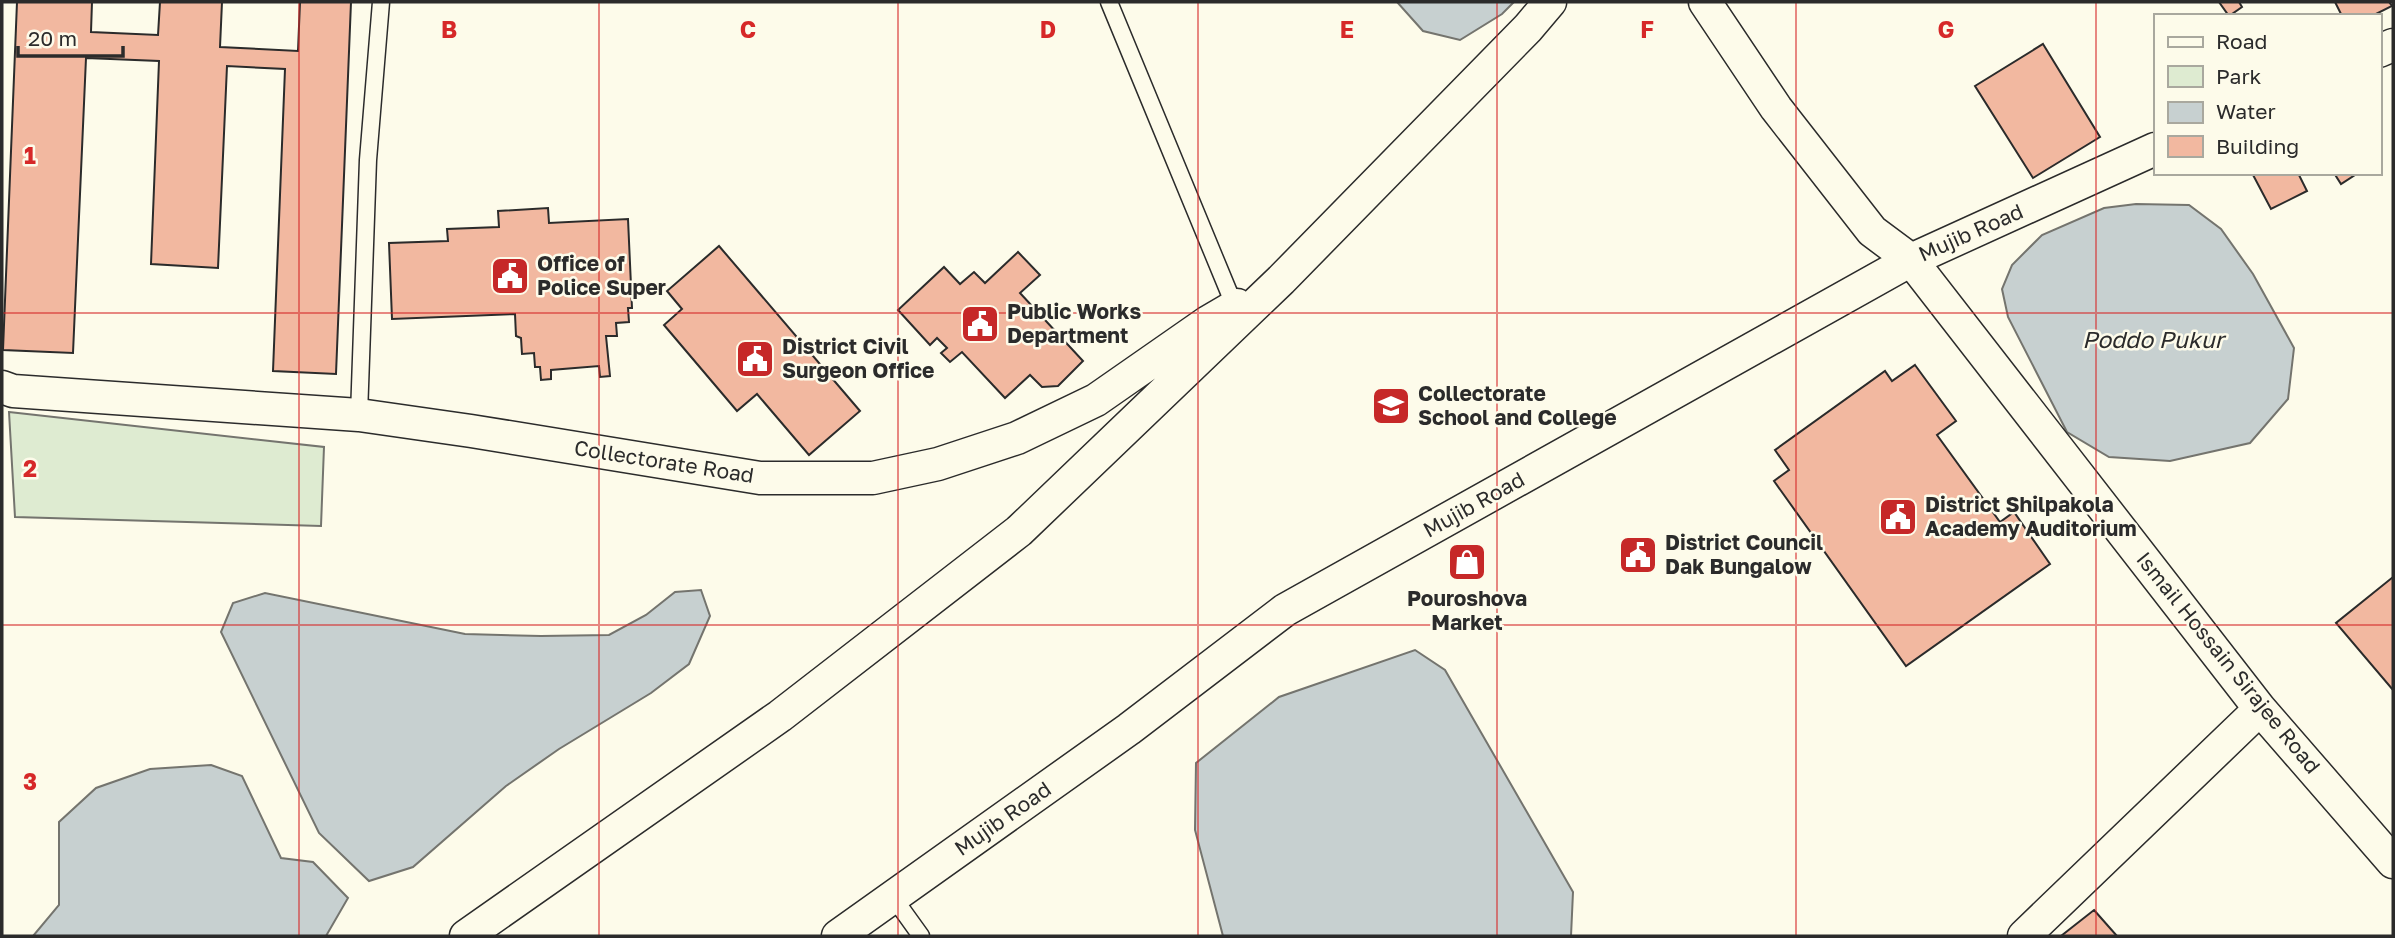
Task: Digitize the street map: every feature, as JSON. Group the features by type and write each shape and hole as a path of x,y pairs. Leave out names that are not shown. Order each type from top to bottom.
{"street":[{"path":"466,936 779,716 1019,531 1281,280 1528,28 1550,2"},
{"name":"Ismail Hossain Sirajee Road","path":"1705,2 1776,108 1872,231 1911,260 2260,709 2393,862"},
{"name":"Mujib Road","path":"838,936 1129,729 1285,610 1911,260 2154,149"},
{"name":"Collectorate Road","path":"2,387 13,391 359,415 760,478 873,478 938,464 1017,438 1096,400 1208,322 1281,280"},
{"path":"2024,936 2260,709"}],"lane":[{"path":"359,415 368,160 381,2"},
{"path":"1109,2 1235,307"},
{"path":"893,897 921,936"}],"green space":[{"path":"9,412 324,447 321,526 15,517"}],"water":[{"path":"1397,2 1514,2 1502,14 1460,40 1423,31"},
{"name":"Poddo Pukur","path":"2136,204 2189,205 2221,229 2253,274 2294,348 2288,399 2250,443 2170,461 2109,457 2067,432 2008,317 2002,289 2012,265 2042,235 2104,208"},
{"path":"701,590 710,616 689,664 651,693 559,749 506,786 413,867 369,881 319,833 221,632 233,603 265,593 465,634 609,635 646,615 675,592"},
{"path":"1415,650 1445,670 1573,892 1571,936 1223,936 1195,830 1196,763 1279,697"},
{"path":"211,765 242,776 281,858 313,862 348,898 326,936 33,936 59,905 59,822 96,788 150,769"}],"building":[{"path":"17,2 92,2 91,32 158,35 160,2 222,2 220,47 298,51 300,2 351,2 336,374 273,371 285,69 227,66 218,268 151,264 159,61 86,58 73,353 3,350"},
{"path":"2219,2 2239,2 2242,7 2228,14"},
{"path":"2335,2 2389,2 2392,6 2376,14 2341,14"},
{"path":"2043,44 2100,137 2033,178 1975,86"},
{"path":"2253,175 2299,175 2307,191 2271,209"},
{"path":"2335,175 2355,175 2341,184"},
{"name":"Office of Police Super","path":"548,208 549,223 628,219 632,308 628,308 629,322 616,323 617,336 606,336 610,376 600,377 599,366 551,370 551,379 541,380 540,367 535,367 534,353 522,354 521,338 516,336 515,314 392,319 389,243 448,241 447,229 499,227 498,211"},
{"name":"District Civil Surgeon Office","path":"719,246 860,411 809,455 757,394 737,411 664,325 682,309 667,291"},
{"name":"Public Works Department","path":"1018,252 1040,275 1020,293 1083,361 1058,386 1042,387 1030,375 1005,398 962,352 950,362 941,353 947,348 937,338 930,345 898,310 944,267 960,284 974,272 985,283"},
{"name":"District Shilpakola Academy Auditorium","path":"1915,365 1956,421 1937,435 2000,522 2014,512 2050,564 1906,666 1774,481 1789,470 1775,450 1885,371 1892,381"},
{"path":"2393,577 2393,690 2336,623"},
{"path":"2094,910 2117,936 2061,936"}],"place":[{"name":"Office of Police Super","path":"510,276"},
{"name":"Public Works Department","path":"980,324"},
{"name":"District Civil Surgeon Office","path":"755,359"},
{"name":"Collectorate School and College","path":"1391,406"},
{"name":"District Shilpakola Academy Auditorium","path":"1898,517"},
{"name":"District Council Dak Bungalow","path":"1638,555"},
{"name":"Pouroshova Market","path":"1467,562"}]}
